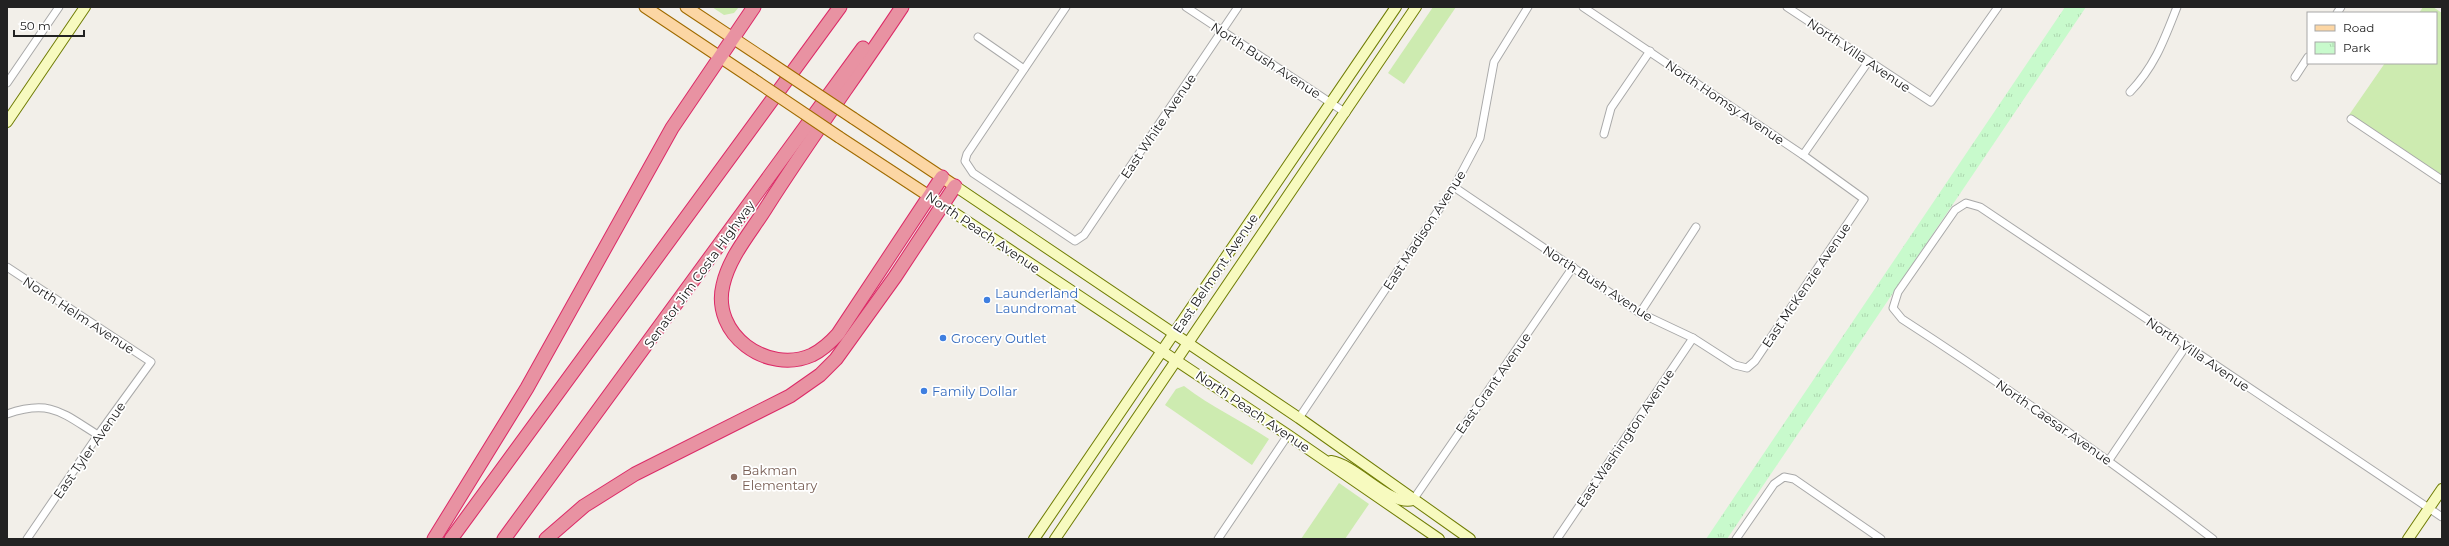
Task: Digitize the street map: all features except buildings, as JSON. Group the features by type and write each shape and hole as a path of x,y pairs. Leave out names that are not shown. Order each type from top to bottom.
{"highway":[{"path":"434,539 527,388 668,134 754,7"},
{"path":"451,539 840,7"},
{"name":"Senator Jim Costa Highway","path":"504,539 893,7"},
{"path":"902,7 794,164 731,262 722,286 722,307 729,327 744,345 770,359 793,360 820,350 838,334 942,178"},
{"path":"546,539 584,506 635,474 790,396 820,375 836,359 955,186"}],"main road":[{"path":"7,122 85,7"},
{"name":"North Peach Avenue","path":"645,7 1288,435 1439,539"},
{"name":"North Peach Avenue","path":"686,7 1189,343 1299,418 1470,539"},
{"name":"East Belmont Avenue","path":"1034,539 1396,7"},
{"name":"East Belmont Avenue","path":"1055,539 1346,113 1416,7"},
{"path":"1323,459 1345,465 1401,501 1413,500"},
{"path":"2408,539 2442,489"}],"street":[{"path":"7,83 59,7"},
{"path":"978,37 1024,69 1066,7"},
{"name":"North Bush Avenue","path":"1186,7 1346,113"},
{"name":"East White Avenue","path":"1024,69 968,154 965,161 973,173 1075,240 1084,235 1238,7"},
{"name":"East Madison Avenue","path":"1299,418 1454,187 1480,138 1494,62 1528,7"},
{"name":"North Homsy Avenue","path":"1583,7 1803,155 1864,199"},
{"name":"North Villa Avenue","path":"1787,7 1868,62 1931,102 1998,7"},
{"path":"2130,92 2146,75 2160,51 2177,7"},
{"path":"1604,134 1611,108 1650,51"},
{"path":"2295,77 2307,59"},
{"path":"1803,155 1868,62"},
{"path":"2351,119 2442,180"},
{"name":"North Bush Avenue","path":"1454,187 1640,313 1693,338 1735,365 1746,368"},
{"name":"East McKenzie Avenue","path":"1746,368 1755,361 1864,199"},
{"name":"North Villa Avenue","path":"1966,203 1980,207 2442,517"},
{"name":"North Caesar Avenue","path":"1966,203 1954,210 1898,292 1893,308 1902,319 1986,373 2109,460 2213,539"},
{"path":"1640,313 1696,227"},
{"name":"North Helm Avenue","path":"7,267 151,362"},
{"name":"East Grant Avenue","path":"1413,500 1573,267"},
{"name":"East Washington Avenue","path":"1557,539 1693,338"},
{"path":"2109,460 2186,346"},
{"name":"East Tyler Avenue","path":"27,539 98,435 151,362"},
{"path":"7,414 27,407 53,408 98,435"},
{"path":"1218,539 1288,435"},
{"path":"1736,539 1774,484 1784,477 1794,479 1881,539"}],"green space":[{"path":"712,7 739,7 734,13 724,15"},
{"path":"1433,7 1456,7 1404,84 1388,73"},
{"path":"2065,7 2086,7 1727,539 1706,539"},
{"path":"2423,7 2433,7 2442,13 2442,179 2349,115 2384,64 2437,64 2437,12 2420,12"},
{"path":"1184,386 1194,394 1269,439 1252,465 1165,405 1176,389"},
{"path":"1339,483 1369,504 1345,539 1301,539"}],"place":[{"name":"Launderland Laundromat","path":"987,300"},
{"name":"Grocery Outlet","path":"943,338"},
{"name":"Family Dollar","path":"924,391"},
{"name":"Bakman Elementary","path":"734,477"}]}
